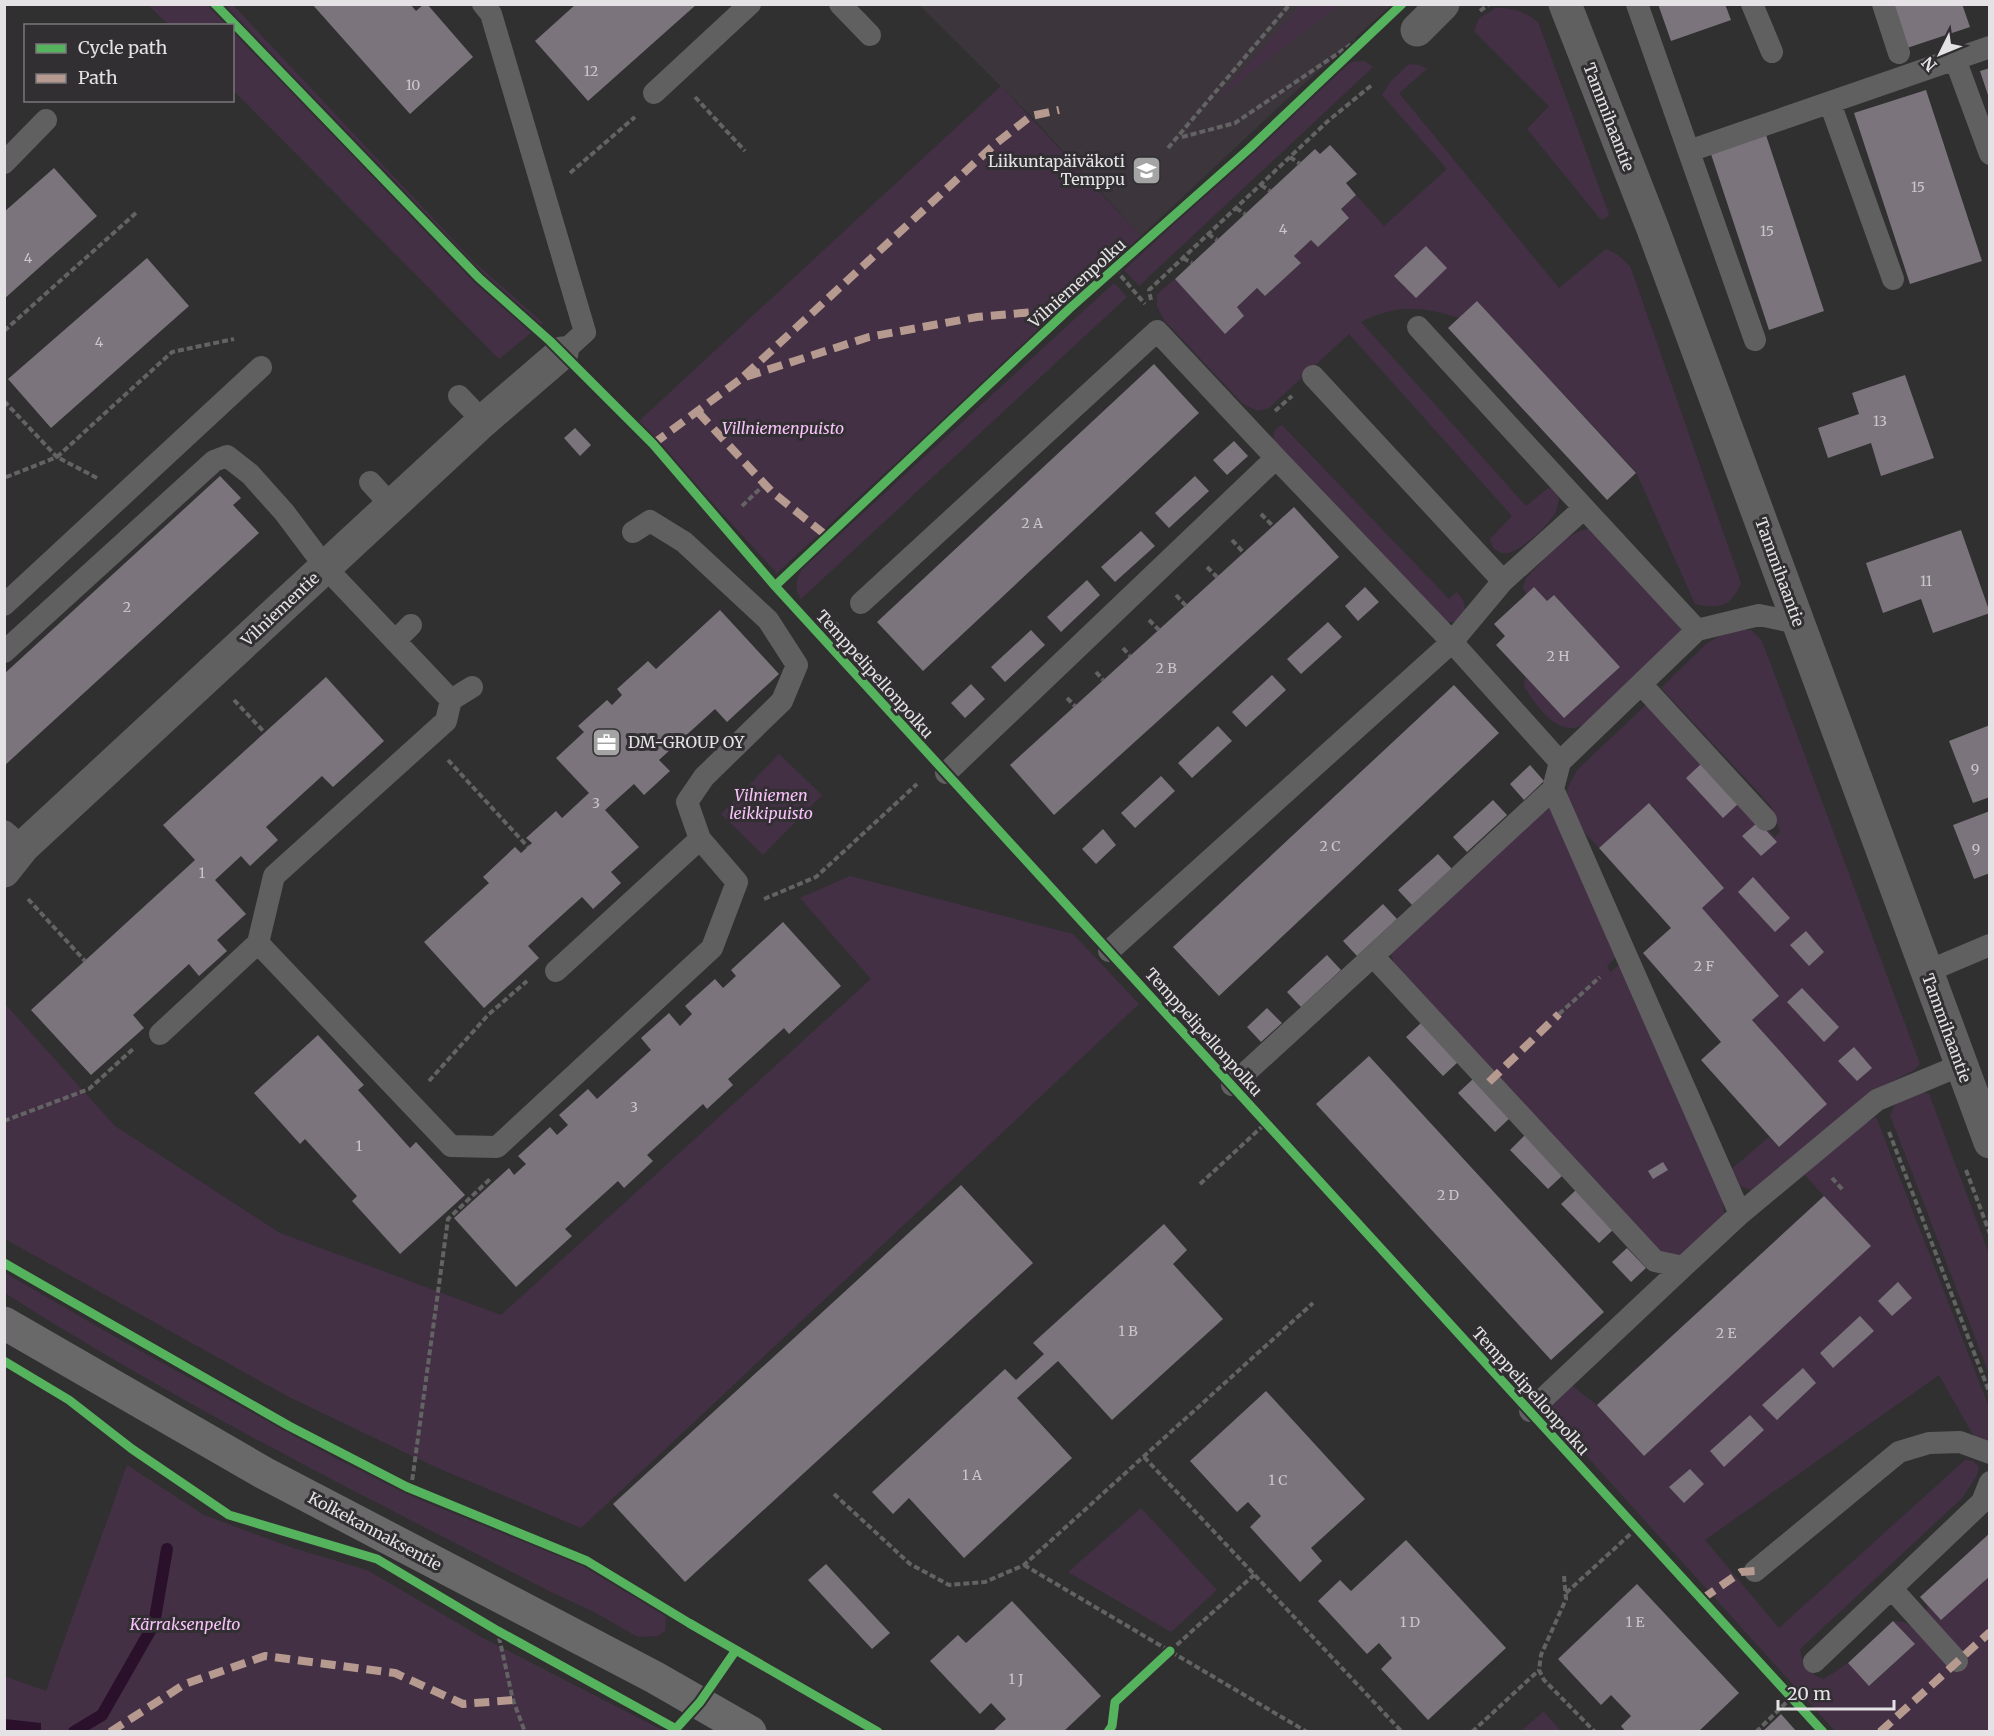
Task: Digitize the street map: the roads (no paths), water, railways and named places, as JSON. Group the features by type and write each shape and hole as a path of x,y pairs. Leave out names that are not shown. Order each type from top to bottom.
{"main road":[{"name":"Kolkekannaksentie","path":"4,1323 264,1473 654,1677 750,1731"}],"street":[{"path":"1417,30 1443,4"},
{"name":"Tammihaantie","path":"1565,4 1653,230 1989,1142"},
{"name":"Vilniementie","path":"14,861 483,421 561,353"}],"lane":[{"path":"483,4 491,14 585,332 561,353"},
{"path":"654,93 750,4"},
{"path":"840,4 870,35"},
{"path":"1637,4 1755,340"},
{"path":"1752,4 1772,52"},
{"path":"1883,4 1899,53"},
{"path":"1689,151 1989,47"},
{"path":"1955,59 1989,154"},
{"path":"1830,103 1893,279"},
{"path":"4,163 46,120"},
{"path":"861,603 1155,322 1252,432 1452,642 1560,762"},
{"path":"1418,327 1697,630"},
{"path":"4,605 261,367"},
{"path":"1313,376 1503,581"},
{"path":"459,396 483,421"},
{"path":"4,652 214,461 227,456 257,481 326,567 403,633 451,700"},
{"path":"942,769 1276,458"},
{"path":"370,482 392,506"},
{"path":"1109,951 1452,642 1503,581 1584,508"},
{"path":"258,943 451,1146 497,1147 712,948 737,882 700,839 687,802 704,777 782,701 797,665 768,620 684,542 650,521 633,532"},
{"path":"1232,1085 1553,789 1560,762 1697,630 1759,615 1798,623"},
{"path":"1641,684 1766,820"},
{"path":"160,1034 258,943 274,876 446,721 451,700 472,687"},
{"path":"1553,789 1740,1214"},
{"path":"560,968 700,839"},
{"path":"1926,972 1989,945"},
{"path":"1373,956 1655,1262 1683,1267"},
{"path":"1530,1411 1740,1214 1877,1100 1961,1065"},
{"path":"1755,1571 1899,1452 1929,1443 1960,1442 1989,1453"},
{"path":"1814,1662 1982,1502 1989,1482"},
{"path":"1892,1589 1957,1661"}],"waterway":[{"path":"74,1732 102,1715 154,1624 167,1549"}],"place":[{"name":"Liikuntapäiväkoti Temppu","path":"1146,170"},
{"name":"DM-GROUP OY","path":"607,742"}],"park label":[{"name":"Villniemenpuisto","path":"783,428"},
{"name":"Vilniemen leikkipuisto","path":"771,804"},
{"name":"Kärraksenpelto","path":"185,1624"}]}
